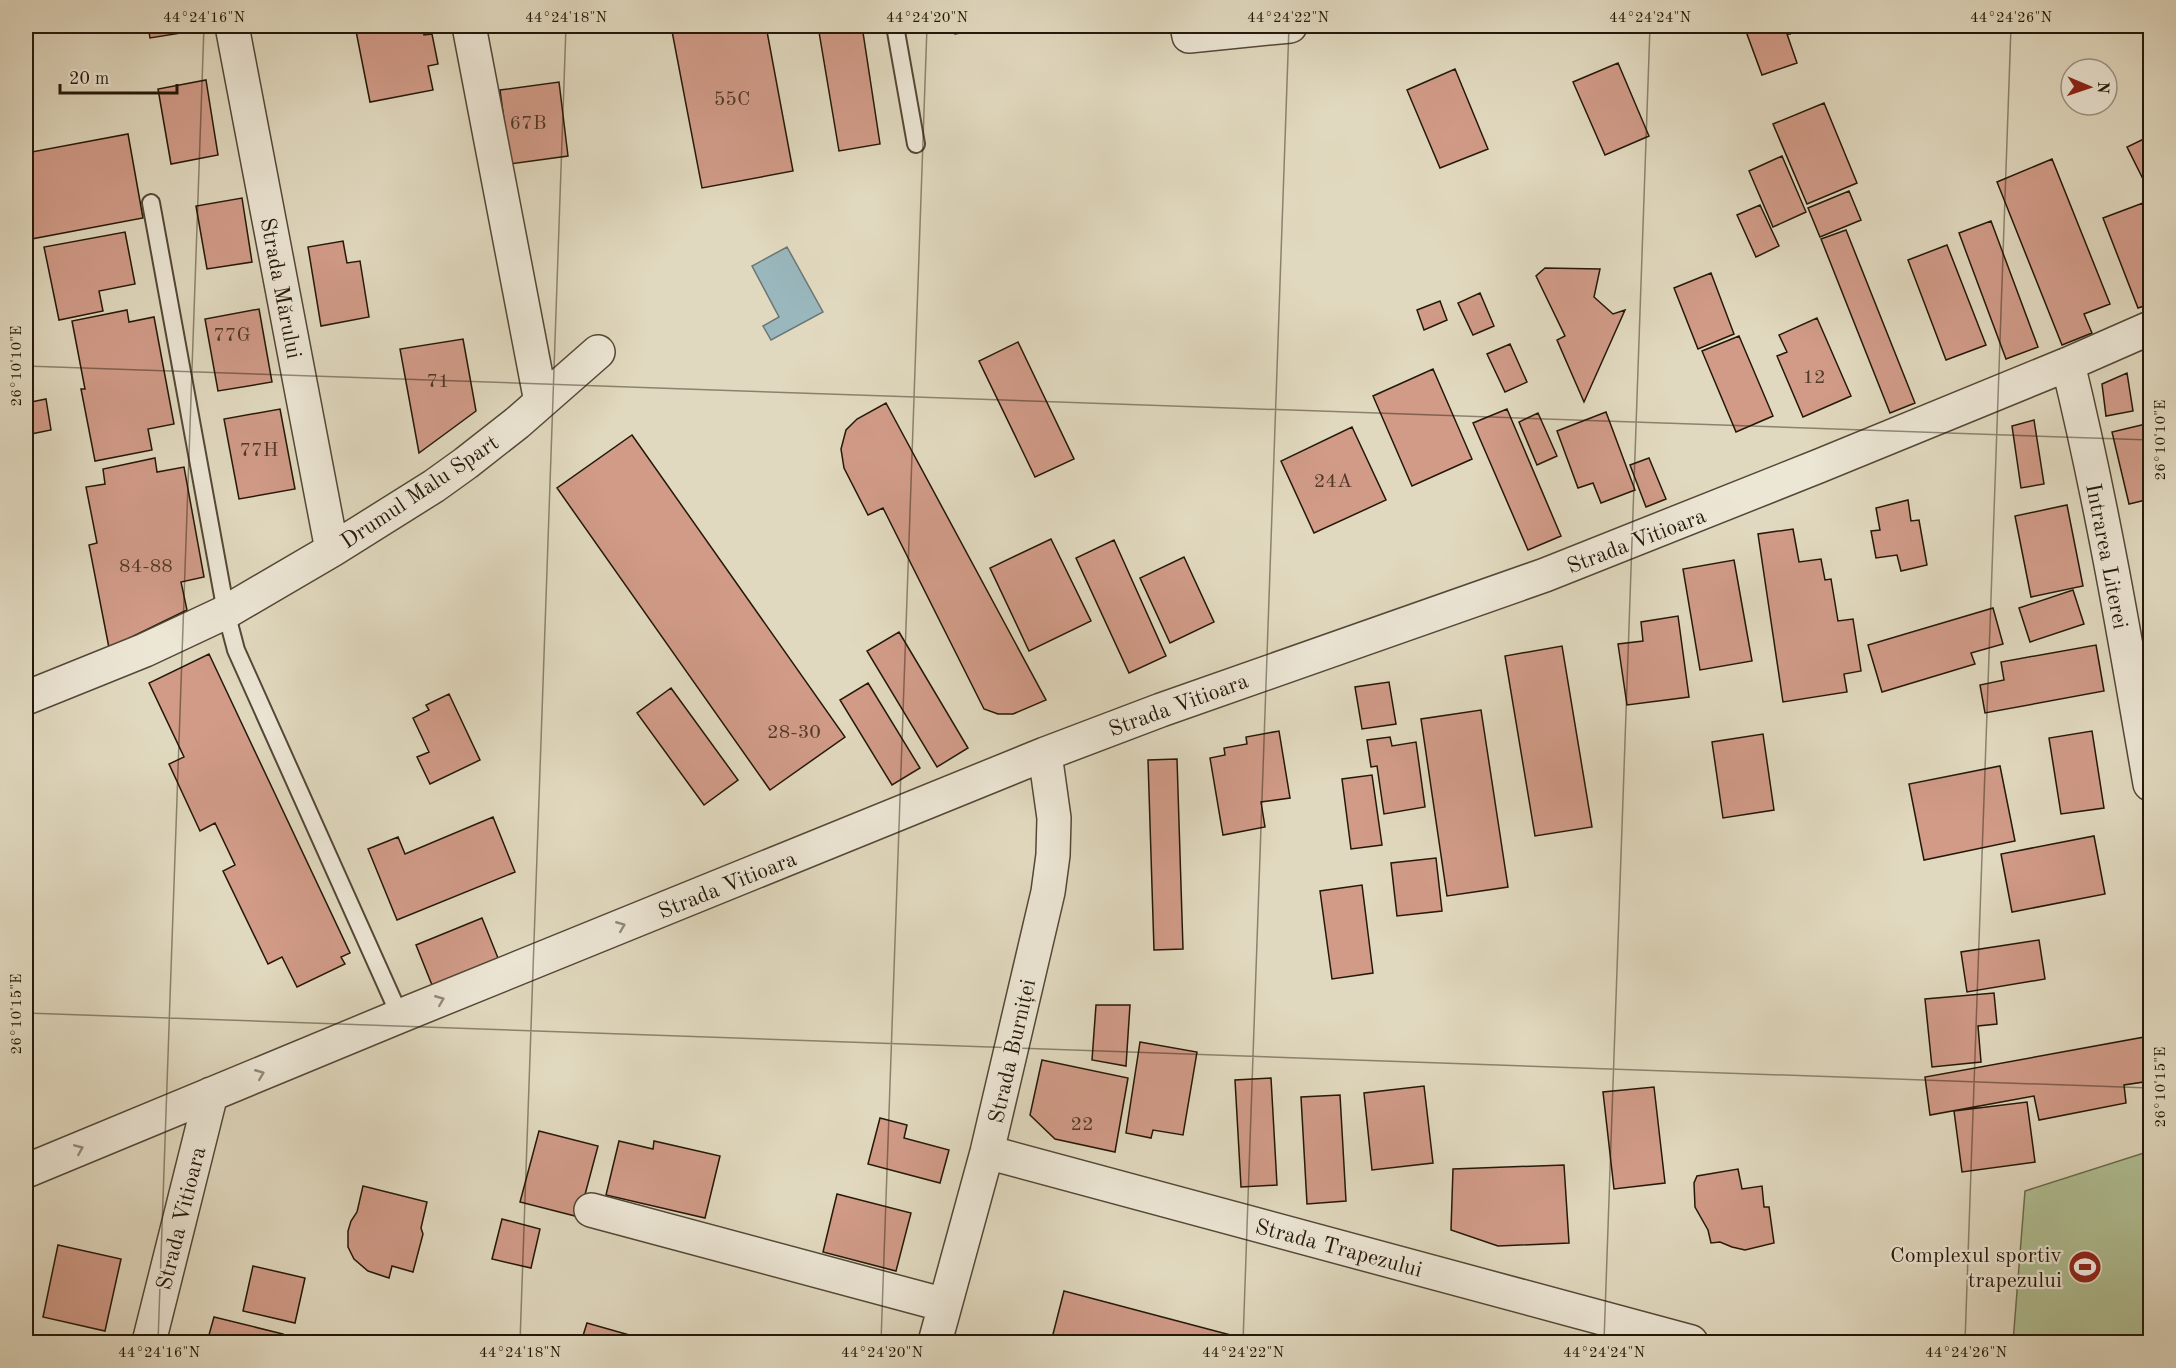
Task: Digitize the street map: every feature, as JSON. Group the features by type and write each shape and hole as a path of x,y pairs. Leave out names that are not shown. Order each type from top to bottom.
{"street":[{"name":"Strada Mărului","path":"232,26 332,550"},
{"path":"469,26 541,402"},
{"path":"1188,31 1290,26"},
{"name":"Strada Vitioara","path":"26,1171 400,1016 1045,754 1182,702 1545,575 1694,518 2151,328"},
{"name":"Drumul Malu Spart","path":"26,698 145,650 226,612 332,550 434,486 466,463 598,352"},
{"name":"Intrarea Literei","path":"2068,364 2081,416 2112,570 2151,784"},
{"name":"Strada Burniței","path":"935,1342 987,1152 1047,892 1053,855 1054,818 1045,754"},
{"name":"Strada Vitioara","path":"149,1342 211,1094"},
{"name":"Strada Trapezului","path":"987,1152 1691,1342"},
{"path":"591,1210 945,1305"}],"lane":[{"path":"895,26 916,144"},
{"path":"151,204 226,612 236,650 400,1016"}],"green space":[{"name":"Complexul sportiv trapezului","path":"2150,1151 2150,1342 2013,1342 2025,1191"}],"water":[{"path":"787,247 823,312 771,340 763,326 779,317 752,266"}],"building":[{"path":"148,26 193,26 194,31 150,38"},
{"path":"262,26 294,26 263,31"},
{"path":"355,26 422,26 424,35 432,34 438,64 428,66 433,90 370,102"},
{"path":"671,26 766,26 793,171 702,188"},
{"path":"818,26 862,26 880,144 839,151"},
{"path":"915,26 938,26 916,29"},
{"path":"953,26 1003,26 955,34"},
{"path":"1744,26 1787,26 1790,34 1787,34 1797,63 1762,75"},
{"path":"1618,63 1649,136 1605,155 1573,82"},
{"path":"1455,69 1488,149 1440,168 1407,90"},
{"path":"206,80 218,155 171,164 158,89"},
{"path":"559,82 568,156 510,164 500,90"},
{"path":"1824,103 1857,183 1807,204 1773,124"},
{"path":"128,134 143,218 26,240 26,153"},
{"path":"2150,136 2150,193 2127,147"},
{"path":"1782,156 1806,212 1773,227 1749,171"},
{"path":"2052,159 2110,304 2084,314 2092,333 2062,345 1997,182"},
{"path":"1849,191 1861,220 1820,237 1808,208"},
{"path":"242,198 252,262 207,269 196,206"},
{"path":"2143,203 2150,223 2150,304 2138,308 2103,218"},
{"path":"1760,205 1779,246 1756,257 1737,215"},
{"path":"1991,221 2038,347 2006,359 1959,233"},
{"path":"1846,230 1915,403 1890,413 1821,239"},
{"path":"125,232 135,284 99,291 103,311 59,320 44,247"},
{"path":"343,241 347,263 360,261 369,317 321,326 308,247"},
{"path":"1947,245 1986,345 1946,360 1908,260"},
{"path":"1545,268 1600,269 1594,297 1613,314 1625,310 1584,402 1557,340 1565,336 1536,276"},
{"path":"1711,273 1734,334 1698,349 1674,288"},
{"path":"1480,293 1494,326 1473,335 1458,303"},
{"path":"1440,301 1447,320 1424,330 1417,310"},
{"path":"259,309 272,382 218,391 205,319"},
{"path":"127,310 129,322 154,317 174,424 148,429 152,450 95,461 81,389 85,389 72,321"},
{"path":"1817,318 1851,396 1803,417 1777,356 1787,352 1779,335"},
{"path":"1739,336 1773,416 1736,432 1702,351"},
{"path":"463,339 476,411 419,453 400,349"},
{"path":"1018,342 1074,459 1035,477 979,361"},
{"path":"1510,344 1527,382 1505,392 1487,354"},
{"path":"1433,369 1472,459 1412,486 1373,396"},
{"path":"2127,373 2133,411 2106,416 2102,384"},
{"path":"46,399 51,430 26,435 26,403"},
{"path":"886,403 1046,700 1013,714 998,714 984,709 883,508 868,515 844,468 841,449 846,430 857,419"},
{"path":"280,409 295,489 239,499 224,419"},
{"path":"1507,409 1561,536 1528,550 1473,423"},
{"path":"1606,412 1635,490 1601,503 1593,483 1578,488 1557,431"},
{"path":"1538,413 1557,456 1537,465 1519,422"},
{"path":"2034,420 2044,484 2021,488 2012,426"},
{"path":"2150,423 2150,499 2129,504 2112,432"},
{"path":"1352,427 1386,500 1314,533 1281,461"},
{"path":"632,435 845,737 770,790 557,488"},
{"path":"155,458 157,472 184,467 204,577 181,582 187,610 109,648 89,545 97,543 86,487 105,484 103,469"},
{"path":"1649,458 1666,499 1646,507 1630,465"},
{"path":"1908,500 1911,521 1919,520 1927,565 1901,571 1897,555 1876,558 1871,531 1880,530 1876,508"},
{"path":"2067,505 2083,586 2031,597 2015,516"},
{"path":"1793,529 1799,562 1821,559 1825,580 1831,579 1838,621 1853,619 1861,671 1844,674 1847,692 1783,702 1758,534"},
{"path":"1051,539 1091,621 1029,651 990,568"},
{"path":"1114,540 1166,656 1129,673 1076,558"},
{"path":"1184,557 1214,622 1170,643 1140,578"},
{"path":"1734,560 1752,661 1700,670 1683,569"},
{"path":"2073,590 2084,624 2030,642 2019,608"},
{"path":"1993,608 2003,644 1971,653 1975,664 1882,692 1868,645"},
{"path":"1678,616 1689,697 1627,705 1618,644 1643,641 1641,622"},
{"path":"899,632 968,748 937,767 867,651"},
{"path":"2096,645 2104,691 1985,713 1980,685 2004,680 2001,662"},
{"path":"1562,646 1592,827 1535,836 1505,656"},
{"path":"209,654 350,953 341,957 345,964 297,987 282,957 268,964 223,871 235,865 215,823 200,831 169,764 184,757 149,683"},
{"path":"1389,682 1396,724 1362,729 1355,687"},
{"path":"868,683 920,768 892,785 840,700"},
{"path":"671,688 738,780 704,805 637,713"},
{"path":"449,694 480,760 430,784 417,757 429,752 413,718 429,710 426,705"},
{"path":"1481,710 1508,887 1447,896 1421,719"},
{"path":"1279,731 1290,798 1261,802 1265,827 1223,835 1210,758 1225,755 1224,748 1247,744 1246,737"},
{"path":"2092,731 2104,808 2061,814 2049,738"},
{"path":"1763,734 1774,810 1723,818 1712,742"},
{"path":"1390,737 1392,746 1416,742 1425,807 1384,814 1377,766 1371,767 1367,740"},
{"path":"1177,759 1183,949 1154,950 1148,760"},
{"path":"2000,766 2015,841 1924,860 1909,784"},
{"path":"1372,775 1382,845 1351,849 1342,779"},
{"path":"493,817 515,872 397,920 368,849 398,837 405,854"},
{"path":"2094,836 2105,894 2012,912 2001,854"},
{"path":"1436,858 1442,911 1397,916 1391,863"},
{"path":"1362,885 1373,973 1332,979 1320,891"},
{"path":"482,918 498,958 432,985 416,945"},
{"path":"2039,940 2045,979 1967,992 1961,952"},
{"path":"1994,993 1997,1024 1978,1026 1981,1062 1932,1067 1925,999"},
{"path":"1096,1005 1130,1005 1126,1066 1092,1060"},
{"path":"2150,1036 2150,1081 2124,1085 2126,1103 2039,1120 2034,1096 1930,1115 1925,1077"},
{"path":"1140,1042 1197,1052 1183,1135 1153,1130 1151,1138 1126,1133"},
{"path":"1042,1060 1128,1078 1115,1152 1055,1139 1030,1115"},
{"path":"1271,1078 1277,1185 1241,1187 1235,1080"},
{"path":"1424,1086 1433,1163 1372,1170 1364,1093"},
{"path":"1654,1087 1665,1183 1614,1189 1603,1092"},
{"path":"1340,1095 1346,1201 1307,1204 1301,1097"},
{"path":"2027,1102 2035,1162 1962,1172 1954,1111"},
{"path":"880,1118 907,1125 904,1138 949,1150 940,1183 868,1164"},
{"path":"539,1131 598,1146 579,1217 520,1202"},
{"path":"619,1141 653,1149 654,1141 720,1156 705,1218 606,1195"},
{"path":"1564,1165 1569,1243 1498,1246 1451,1230 1453,1169"},
{"path":"1738,1169 1742,1189 1762,1186 1764,1207 1769,1207 1774,1243 1745,1250 1720,1242 1711,1243 1708,1230 1695,1207 1694,1183 1697,1176"},
{"path":"363,1186 427,1202 421,1228 423,1234 413,1272 392,1266 389,1278 368,1271 354,1259 348,1247 348,1231 357,1212"},
{"path":"837,1194 911,1213 896,1271 823,1252"},
{"path":"502,1219 540,1229 531,1268 492,1259"},
{"path":"58,1245 121,1259 105,1331 43,1317"},
{"path":"253,1266 305,1278 295,1323 243,1311"},
{"path":"1064,1291 1257,1342 1051,1342"},
{"path":"214,1317 283,1334 281,1342 207,1342"},
{"path":"587,1323 654,1342 581,1342"}],"place":[{"name":"Complexul sportiv trapezului","path":"2085,1267"}]}
